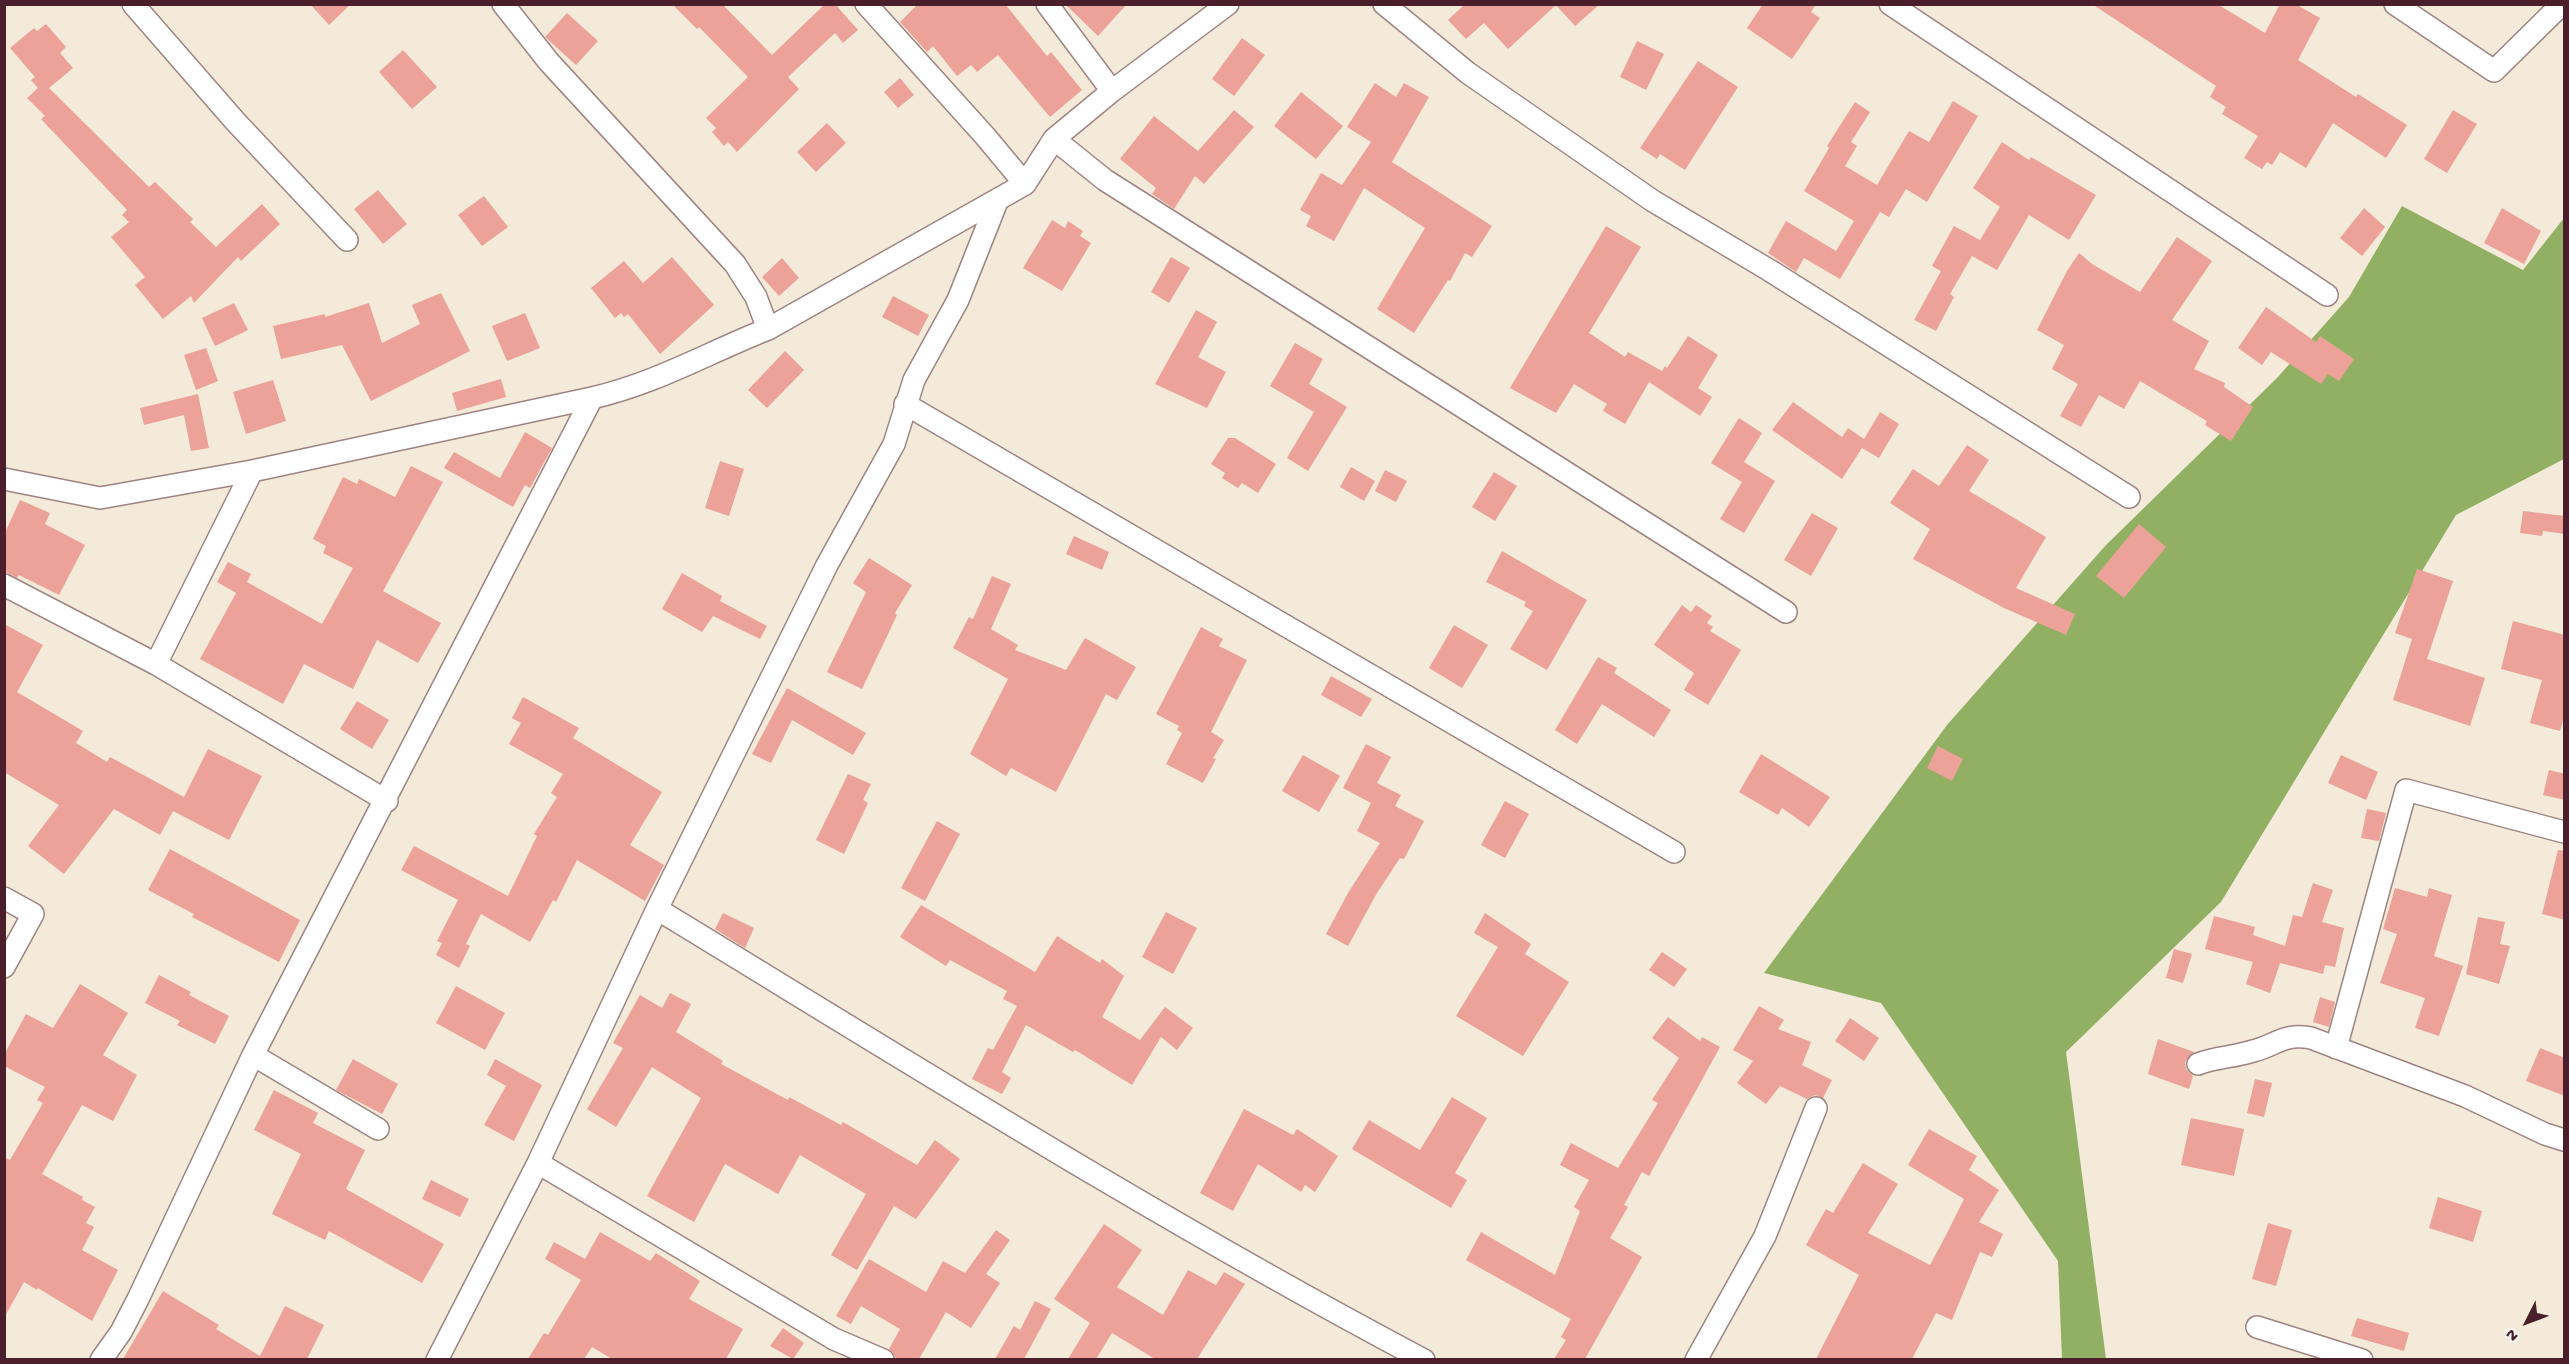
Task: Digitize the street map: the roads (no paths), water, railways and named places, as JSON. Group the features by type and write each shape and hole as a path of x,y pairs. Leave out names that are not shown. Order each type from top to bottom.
{"street":[{"path":"133,4 235,121 347,240"},
{"path":"503,4 556,70 735,264 756,297 768,329"},
{"path":"866,4 986,136 1025,184"},
{"path":"1047,4 1112,91"},
{"path":"4,478 100,498 252,471 592,398 631,389 670,374 728,345 768,329 850,284 950,223 1025,184 1054,139 1112,91 1228,4"},
{"path":"1384,4 1468,73 1653,201 1769,270 2129,497"},
{"path":"1890,4 2327,295"},
{"path":"2395,4 2494,71 2562,4"},
{"path":"1054,139 1105,180 1786,612"},
{"path":"437,1359 538,1163 657,909 827,565 894,444 905,404 915,380 958,300 998,199"},
{"path":"101,1359 121,1332 138,1299 253,1055 387,801 592,398"},
{"path":"905,404 1674,852"},
{"path":"156,664 252,471"},
{"path":"4,585 156,664 387,801"},
{"path":"2336,1048 2406,790 2565,832"},
{"path":"4,898 33,915 4,967"},
{"path":"657,909 1146,1205 1318,1303 1424,1359"},
{"path":"2198,1064 2215,1058 2254,1051 2282,1038 2296,1035 2311,1038 2466,1096 2545,1134 2565,1140"},
{"path":"253,1055 378,1129"},
{"path":"1696,1359 1765,1236 1816,1108"},
{"path":"538,1163 834,1339 883,1359"},
{"path":"2257,1327 2362,1359"}]}
